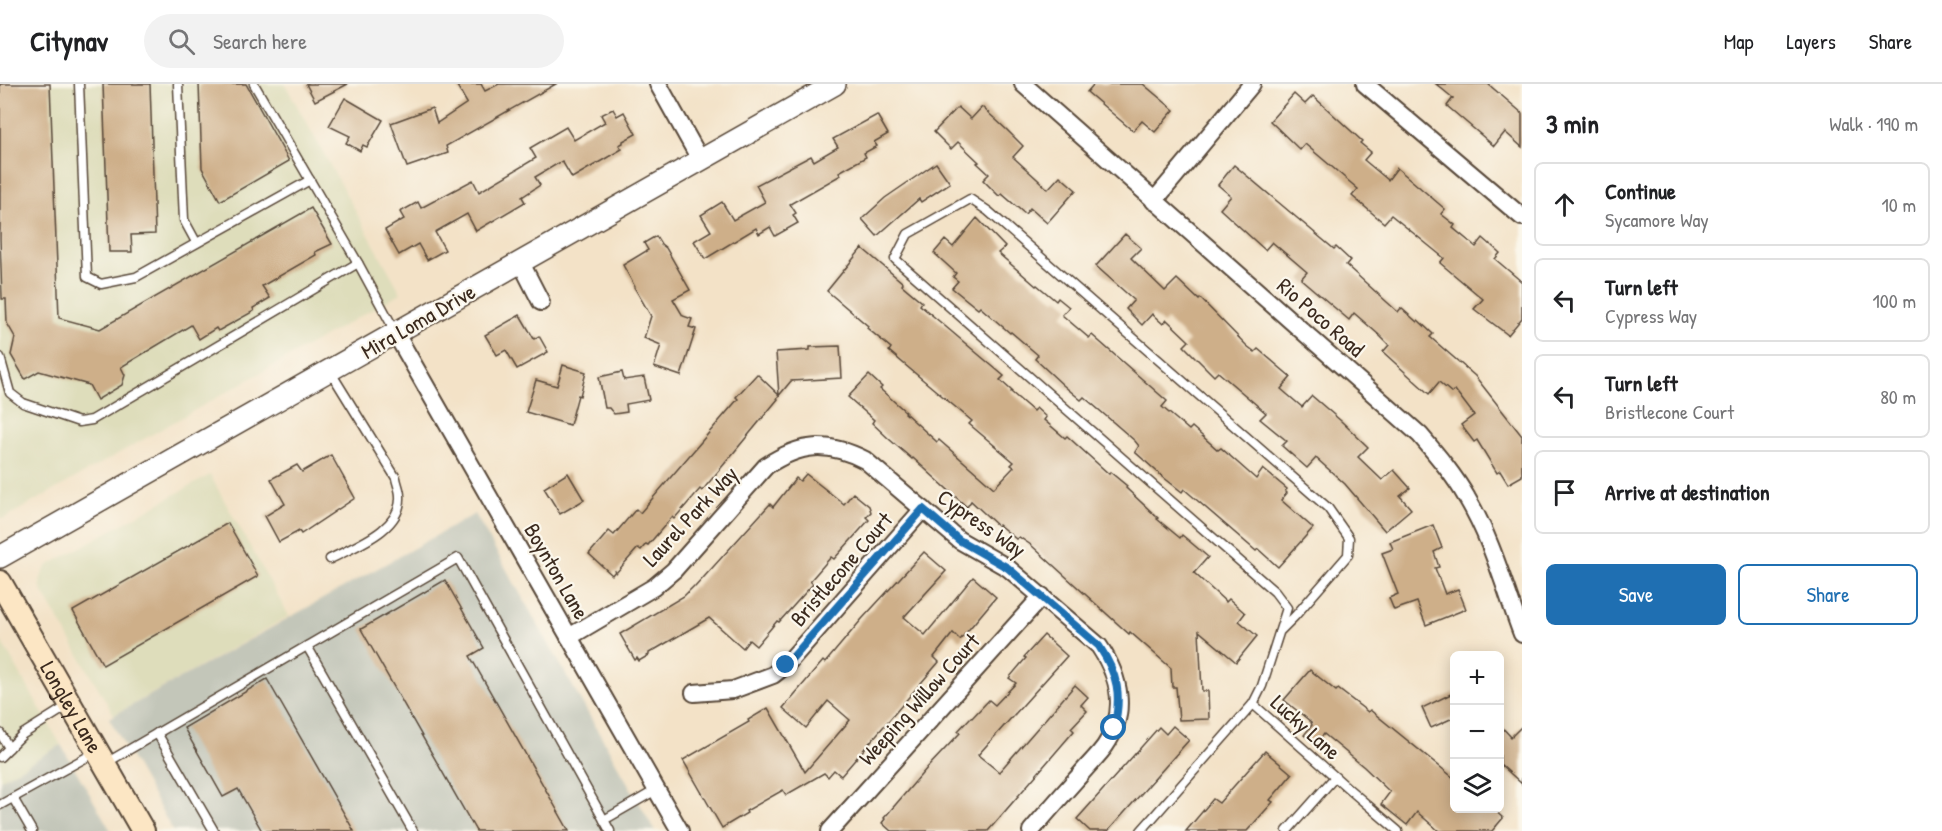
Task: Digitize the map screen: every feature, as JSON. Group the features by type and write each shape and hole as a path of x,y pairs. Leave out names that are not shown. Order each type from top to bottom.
{"main road":[{"name":"Longley Lane","path":"0,582 142,831"}],"street":[{"path":"658,84 701,160"},
{"name":"Mira Loma Drive","path":"0,557 836,84"},
{"name":"Rio Poco Road","path":"1023,84 1420,435 1445,465 1467,498 1484,531 1518,613 1522,634"},
{"path":"1154,201 1252,84"},
{"path":"1365,84 1522,217"},
{"path":"521,263 541,302"},
{"name":"Boynton Lane","path":"396,334 680,831"},
{"name":"Laurel Park Way","path":"569,637 654,588 675,570 766,466 799,449 813,447"},
{"name":"Cypress Way","path":"813,447 829,447 848,451 865,460 959,540 1008,568 1099,646 1110,662 1119,697 1114,728 1105,746 1031,831"},
{"name":"Bristlecone Court","path":"694,693 733,690 773,675 786,665 923,509"},
{"name":"Weeping Willow Court","path":"830,831 1041,596"}],"lane":[{"path":"79,84 87,277 101,284 136,277 310,180"},
{"path":"178,84 184,220 196,242"},
{"path":"254,84 358,262 396,334"},
{"path":"1141,831 1253,704 1262,686 1287,608 1275,592 895,259 908,234 970,199 988,211 1328,508 1348,538 1348,555 1280,631"},
{"path":"0,357 10,393 22,403 79,422 92,420 358,262"},
{"path":"330,371 396,478 400,496 399,509 391,523 382,531 330,559"},
{"path":"0,805 157,733 458,558 610,831"},
{"path":"307,646 413,831"},
{"path":"0,757 23,734 70,704"},
{"name":"Lucky Lane","path":"1253,704 1398,831"},
{"path":"0,733 9,748"},
{"path":"157,733 214,831"},
{"name":"Lucky Lane","path":"1287,831 1335,777"},
{"path":"604,820 656,790"},
{"path":"13,798 32,831"}],"shaded area":[{"path":"0,84 285,84 401,293 3,519 0,517"},
{"path":"210,475 289,616 114,715 41,589 40,581 43,572 47,566"},
{"path":"475,514 655,831 173,831 109,718"},
{"path":"0,639 61,745 0,780"},
{"path":"61,745 111,831 0,831 0,780"}],"building":[{"path":"0,84 50,84 59,318 100,329 311,208 332,244 315,252 316,255 262,286 270,298 253,308 254,311 218,331 216,328 199,339 191,325 121,367 125,375 122,385 97,400 89,385 39,371 25,379 11,355 15,337 7,323 6,299 2,299"},
{"path":"103,84 150,84 155,234 131,235 132,252 109,252"},
{"path":"199,84 246,84 289,161 220,201 202,168"},
{"path":"306,84 348,84 315,101"},
{"path":"456,84 481,84 485,91 499,84 556,84 446,146 448,153 407,167 391,123 432,108 437,123 467,103"},
{"path":"1094,84 1143,84 1174,110 1155,132 1142,121 1133,131 1087,92"},
{"path":"1436,84 1488,84 1522,113 1522,147 1505,132 1494,146 1447,106 1453,98"},
{"path":"1294,94 1305,104 1313,96 1362,141 1360,143 1371,152 1364,160 1388,180 1397,168 1445,209 1441,214 1455,225 1453,228 1476,247 1483,238 1500,253 1495,259 1522,282 1522,318 1508,335 1474,309 1483,299 1440,263 1444,258 1391,215 1384,223 1352,196 1358,189 1305,144 1300,150 1270,121"},
{"path":"345,98 383,120 367,147 363,145 360,151 346,143 350,136 329,126"},
{"path":"958,107 971,119 982,107 1023,146 1013,157 1048,189 1060,176 1076,190 1047,223 1030,208 1025,214 1002,194 999,196 983,180 989,174 977,163 979,162 958,142 951,149 934,132"},
{"path":"613,109 617,116 624,112 636,134 619,145 622,149 572,178 562,161 535,177 540,185 522,197 525,202 476,231 467,214 435,232 445,250 427,260 418,244 399,255 385,230 404,219 400,212 418,202 421,208 473,180 479,192 536,158 530,148 566,127 574,140 605,122 601,115"},
{"path":"877,115 888,134 874,142 877,146 864,153 866,157 839,172 841,175 790,204 796,213 793,215 798,223 775,236 770,227 759,234 756,228 705,259 694,241 711,231 701,215 722,202 733,220 765,202 756,185 811,156 814,161 838,147 833,139"},
{"path":"936,163 950,183 921,202 919,199 877,236 862,219 885,198"},
{"path":"1234,165 1334,249 1336,247 1350,260 1346,265 1398,312 1401,308 1417,322 1418,320 1433,334 1430,337 1475,376 1522,436 1522,476 1508,484 1500,471 1497,473 1477,440 1474,442 1461,425 1474,415 1455,390 1452,393 1439,382 1429,394 1383,352 1389,345 1378,334 1354,313 1349,320 1301,279 1307,272 1272,242 1265,250 1220,209 1231,196 1218,185"},
{"path":"977,218 1005,247 998,253 1036,286 1056,301 1058,298 1069,307 1062,315 1089,338 1092,335 1167,401 1162,407 1189,430 1192,427 1218,450 1221,448 1256,479 1263,469 1287,489 1285,491 1287,493 1281,500 1313,528 1278,567 1184,489 1182,492 1163,477 1135,452 1139,446 1135,441 1084,397 1081,400 1063,385 1035,359 1038,355 1011,332 952,288 958,281 953,277 956,273 934,253 945,240 953,247"},
{"path":"1125,234 1141,248 1131,258 1165,291 1177,279 1199,300 1200,298 1247,346 1255,352 1258,349 1291,377 1281,389 1302,407 1312,396 1368,447 1358,457 1382,480 1394,470 1410,488 1400,496 1411,509 1385,531 1345,484 1316,458 1307,468 1282,446 1287,441 1260,419 1266,413 1218,372 1214,376 1184,346 1189,341 1167,320 1163,324 1152,314 1142,325 1126,309 1134,300 1096,266"},
{"path":"656,236 666,248 690,290 673,299 683,316 692,319 689,327 696,329 681,376 654,367 661,345 644,338 651,316 623,265 648,250 644,243"},
{"path":"862,248 903,283 902,285 922,302 920,305 1004,376 1000,380 1011,392 1033,411 1036,408 1046,417 1044,420 1065,438 1067,436 1109,474 1110,472 1127,486 1126,488 1157,519 1180,538 1182,535 1208,557 1194,573 1226,602 1229,599 1245,613 1239,621 1257,636 1236,662 1199,631 1202,691 1208,691 1209,719 1179,720 1176,687 1172,687 1171,668 1130,632 1129,634 1031,545 1019,537 1016,539 998,526 971,501 967,507 889,439 872,423 874,420 848,397 869,375 882,387 880,389 937,442 939,440 994,488 1014,467 1011,465 1014,462 969,424 972,421 889,351 891,348 827,291"},
{"path":"520,315 534,339 539,336 548,352 517,369 506,350 497,355 485,335"},
{"path":"840,346 842,378 791,381 702,491 700,489 674,519 672,517 648,545 646,544 641,550 638,548 616,573 615,571 612,575 589,554 609,531 614,535 636,509 640,513 757,374 779,395 776,352 810,350 810,347"},
{"path":"563,365 586,372 570,425 526,412 536,380 557,386"},
{"path":"622,372 624,380 644,377 649,400 626,404 627,412 614,414 609,408 605,408 599,377"},
{"path":"331,455 355,498 301,534 299,531 279,542 265,516 285,504 271,479 297,465 302,472"},
{"path":"568,473 584,500 560,514 544,488"},
{"path":"806,474 844,504 853,493 869,506 871,512 866,517 869,520 834,559 831,557 810,581 813,584 779,622 777,621 756,646 749,640 743,648 709,618 639,661 637,658 635,660 620,634 695,587 770,504 773,507 796,478 800,481"},
{"path":"228,523 258,576 103,665 73,611"},
{"path":"1433,525 1442,548 1434,552 1439,567 1435,568 1445,594 1458,589 1466,609 1426,625 1417,602 1394,610 1389,598 1398,594 1382,553 1393,549 1390,542"},
{"path":"924,552 946,571 904,617 925,635 973,577 996,597 960,640 953,633 934,657 939,662 841,776 834,770 828,777 824,773 786,795 783,790 722,828 683,760 749,722 748,720 768,708 805,772 850,720 828,701 806,728 783,708 823,661 825,663"},
{"path":"445,580 484,648 470,656 569,831 476,831 361,629"},
{"path":"1044,635 1067,656 978,755 999,772 1075,685 1088,697 1081,705 1087,711 1071,728 1074,731 988,831 891,831 882,823 884,818 960,733 958,731 971,717 989,700 995,705 1016,683 1009,678"},
{"path":"1310,670 1336,691 1338,689 1368,712 1370,710 1450,775 1450,813 1498,813 1503,818 1492,831 1439,831 1417,812 1407,825 1381,804 1390,792 1324,734 1316,744 1304,735 1312,725 1311,722 1284,700"},
{"path":"267,679 354,831 262,831 238,789 223,797 184,728"},
{"path":"1450,694 1450,719 1431,728 1422,708"},
{"path":"1173,726 1189,740 1108,831 1090,831 1077,819 1159,727 1166,734"},
{"path":"1522,726 1522,784 1504,768 1504,729 1511,737"},
{"path":"1265,751 1292,774 1270,800 1273,802 1247,831 1186,831 1213,799 1219,803"}],"route":[{"path":"786,665 923,509 959,540 1008,568 1099,646 1110,662 1116,680 1119,697 1114,728"}]}
